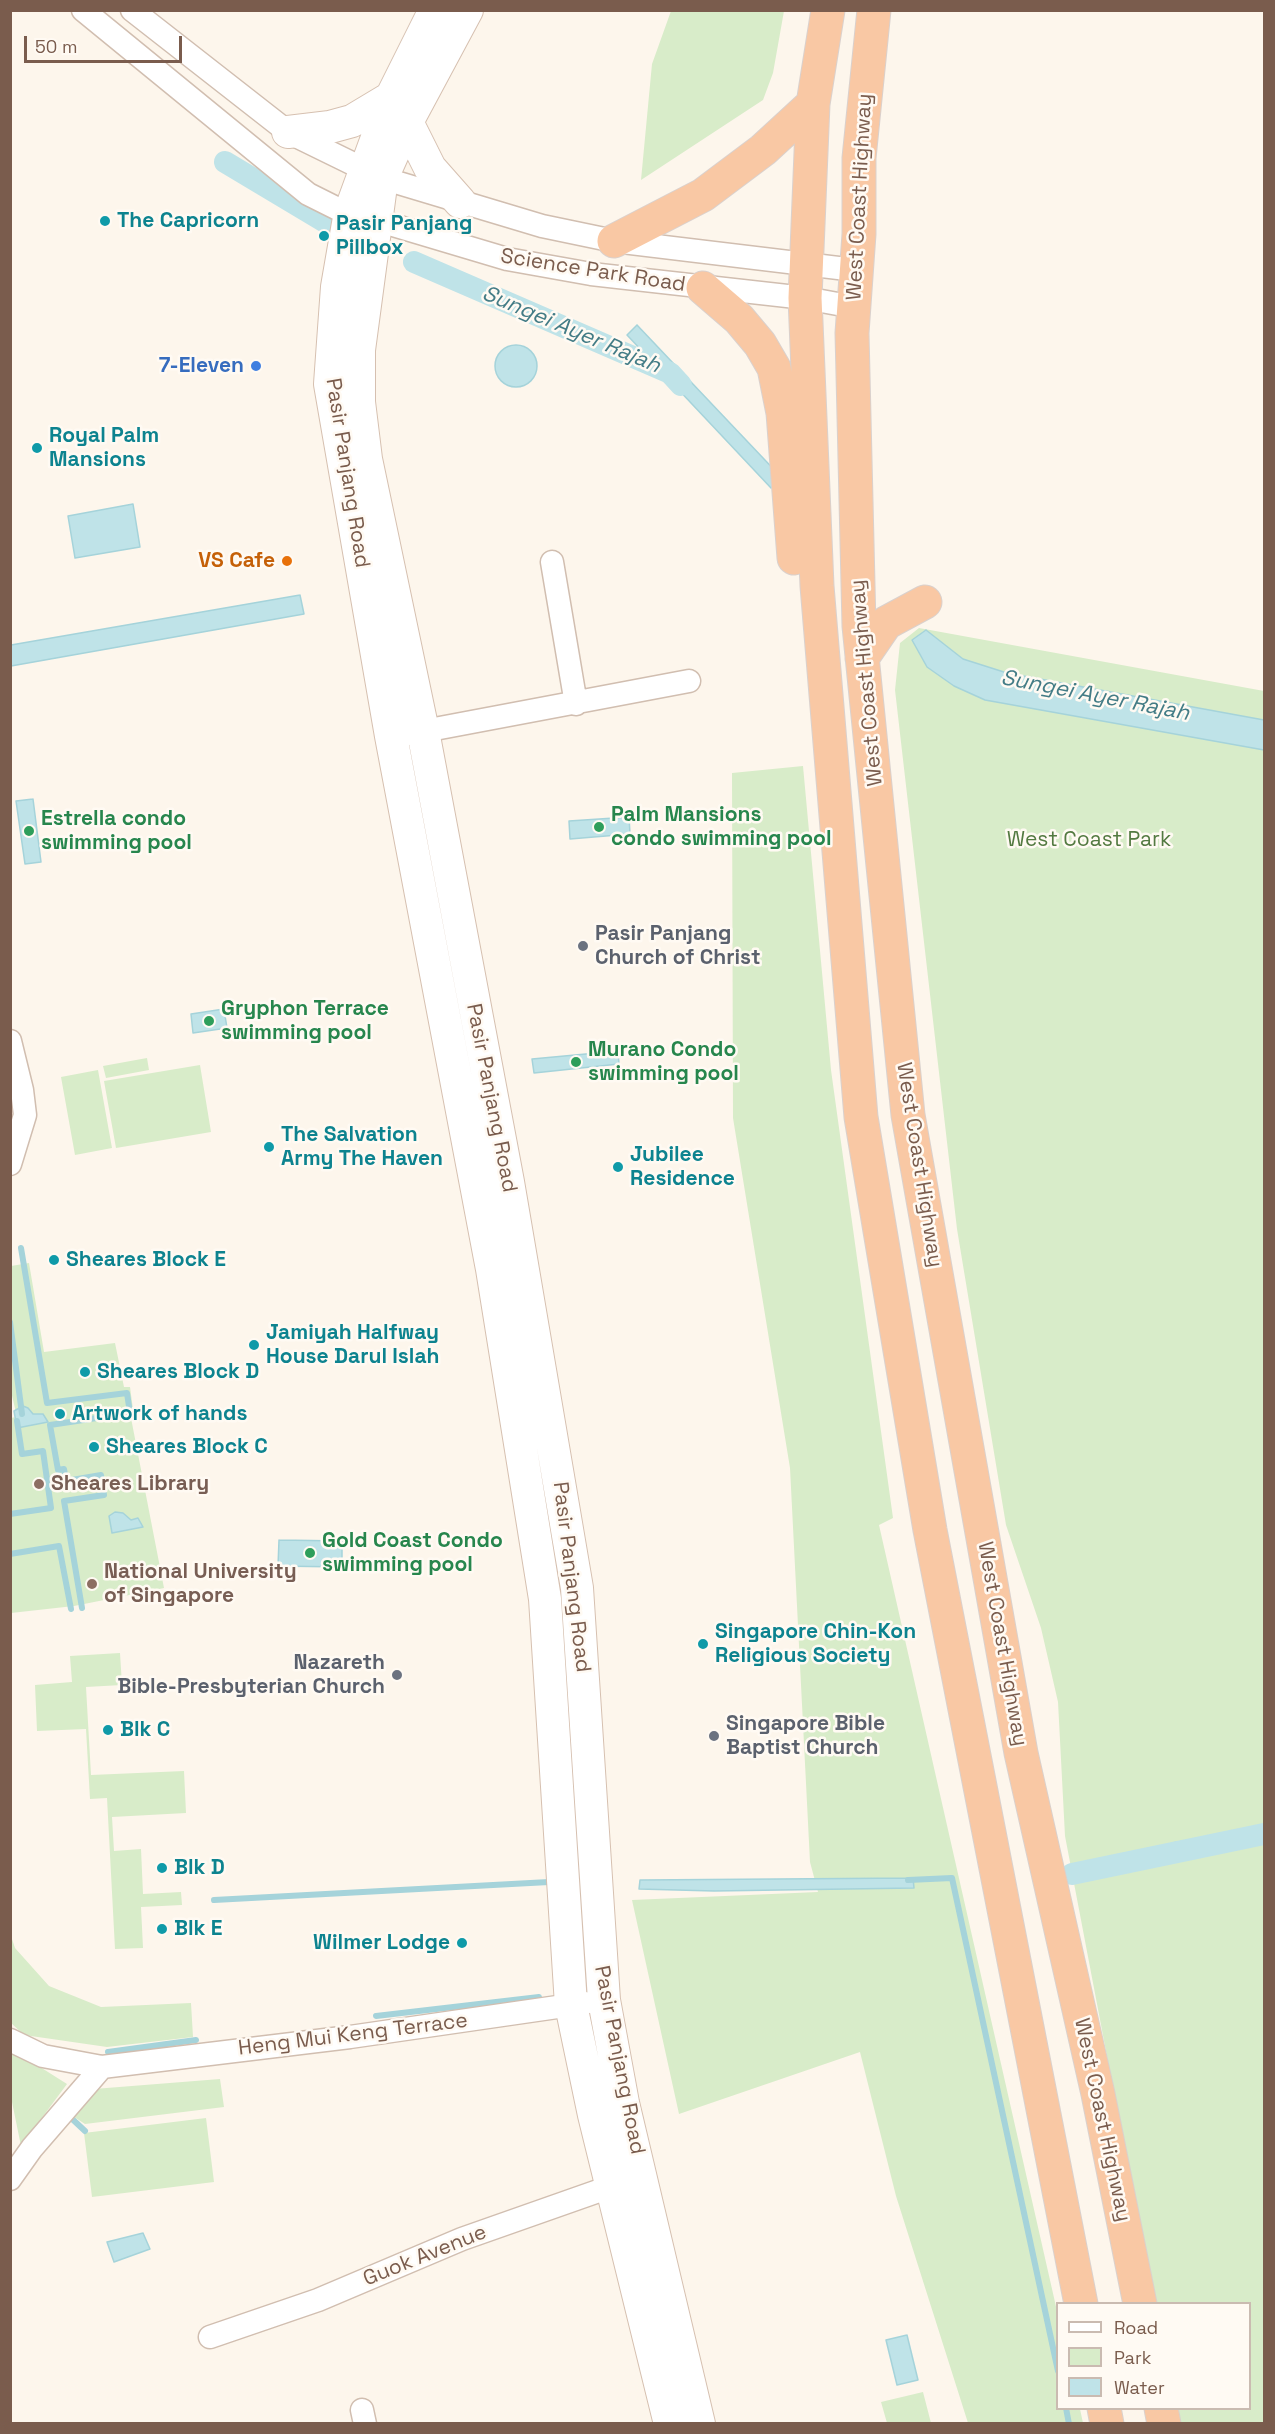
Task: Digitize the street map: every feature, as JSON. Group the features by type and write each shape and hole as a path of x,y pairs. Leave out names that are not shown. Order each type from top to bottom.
{"highway":[{"name":"West Coast Highway","path":"828,10 813,104 805,298 817,586 861,1117 946,1618 1080,2302"},
{"name":"West Coast Highway","path":"874,10 859,158 859,234 854,307 855,475 862,658 908,1115 1019,1742 1098,2094 1140,2302"},
{"path":"614,241 703,195 763,150 813,104"},
{"path":"703,288 739,319 760,344 774,368 783,413 805,710 836,816"},
{"path":"862,658 886,623 925,602"}],"main road":[{"name":"Pasir Panjang Road","path":"435,10 400,110 374,175 364,216 338,287 330,384 392,736 492,1269 545,1599 571,2005 612,2187 670,2424"},
{"name":"Pasir Panjang Road","path":"400,110 468,10"},
{"path":"288,132 330,128 400,110 430,168 460,202"},
{"name":"Pasir Panjang Road","path":"364,216 359,402 366,459 423,731 508,1182 577,1588 604,2000 623,2103 699,2424"}],"street":[{"name":"Science Park Road","path":"83,10 308,194 364,216 507,259 591,274 805,298 854,307"},
{"name":"Science Park Road","path":"132,10 288,132 374,175 542,226 614,241 855,270"},
{"path":"552,562 576,704"},
{"path":"392,736 576,704 689,681"},
{"path":"10,1041 25,1115 10,1164"},
{"name":"Heng Mui Keng Terrace","path":"10,2040 43,2056 102,2067 350,2037 604,2000"},
{"path":"10,2179 32,2148 102,2067"},
{"name":"Guok Avenue","path":"210,2337 318,2300 462,2239 641,2176"}],"green space":[{"path":"671,11 784,11 773,73 763,100 641,180 652,64"},
{"name":"West Coast Park","path":"919,628 1264,691 1264,2423 1176,2423 1173,2410 1251,2410 1251,2302 1154,2302 1065,1836 1058,1702 1041,1628 1006,1525 957,1229 895,690 900,643"},
{"path":"803,766 831,1070 893,1518 879,1525 1056,2307 1056,2410 1080,2410 1083,2423 968,2423 896,2196 860,2052 679,2114 632,1900 818,1892 810,1862 790,1468 733,1118 732,773"},
{"path":"147,1058 149,1070 106,1078 103,1066"},
{"path":"200,1065 211,1132 116,1148 104,1081"},
{"path":"98,1070 112,1148 75,1155 61,1077"},
{"path":"29,1263 44,1352 115,1343 124,1387 130,1387 134,1417 131,1418 164,1588 74,1606 11,1613 10,1418 17,1417 10,1387 11,1266"},
{"path":"120,1653 122,1685 86,1687 91,1775 184,1771 186,1813 112,1817 114,1851 141,1849 143,1894 181,1892 182,1905 141,1907 143,1948 115,1949 107,1798 90,1799 86,1729 37,1731 35,1685 72,1682 70,1656"},
{"path":"10,1933 15,1948 49,1986 101,2007 191,2003 193,2037 107,2047 24,2035 11,2023"},
{"path":"10,2048 67,2084 21,2146 11,2097"},
{"path":"220,2079 224,2107 85,2124 71,2115 94,2089"},
{"path":"206,2118 214,2182 92,2197 84,2133"},
{"path":"923,2392 931,2423 887,2423 881,2402"}],"water":[{"path":"637,325 782,478 771,488 627,335"},
{"path":"516,345 531,351 537,366 531,381 516,387 501,381 495,366 501,351"},
{"path":"133,504 140,547 75,558 68,516"},
{"path":"300,595 304,614 11,666 11,645"},
{"path":"926,630 963,659 1007,673 1264,720 1264,750 985,700 954,686 927,667 912,640"},
{"name":"Estrella condo swimming pool","path":"33,799 41,862 25,864 16,801"},
{"name":"Palm Mansions condo swimming pool","path":"629,817 630,834 570,839 569,821"},
{"name":"Gryphon Terrace swimming pool","path":"224,1009 227,1028 193,1033 191,1014"},
{"name":"Murano Condo swimming pool","path":"618,1051 619,1064 534,1073 532,1059"},
{"path":"23,1406 33,1414 43,1414 48,1422 17,1428 14,1411"},
{"path":"115,1512 123,1513 131,1520 138,1518 143,1527 112,1533 109,1516"},
{"name":"Gold Coast Condo swimming pool","path":"279,1540 342,1541 342,1567 278,1566"},
{"path":"1224,1834 1226,1850 1173,1859 1172,1843"},
{"path":"913,1878 914,1888 714,1891 639,1889 640,1880"},
{"path":"143,2233 150,2249 114,2262 107,2242"},
{"path":"907,2335 918,2380 897,2385 886,2340"}],"waterway":[{"name":"Sungei Ayer Rajah","path":"225,162 327,223"},
{"name":"Sungei Ayer Rajah","path":"414,262 670,373 681,385"},
{"path":"21,1248 47,1403 127,1393 130,1413 50,1425 58,1470 64,1469 66,1481 101,1475 104,1495 64,1501 82,1608"},
{"path":"10,1322 22,1414"},
{"path":"10,1514 51,1508 43,1451 22,1454 17,1421"},
{"path":"10,1554 59,1546 71,1609"},
{"path":"1072,1874 1264,1834"},
{"path":"908,1880 952,1878 1056,2362"},
{"path":"214,1900 549,1882"},
{"path":"376,2016 539,1997"},
{"path":"108,2052 196,2040"},
{"path":"69,2116 85,2131"},
{"path":"1066,2410 1069,2424"}],"place":[{"name":"The Capricorn","path":"105,221"},
{"name":"Pasir Panjang Pillbox","path":"324,236"},
{"name":"7-Eleven","path":"256,366"},
{"name":"Royal Palm Mansions","path":"37,448"},
{"name":"VS Cafe","path":"287,561"},
{"name":"Palm Mansions condo swimming pool","path":"599,827"},
{"name":"Estrella condo swimming pool","path":"29,831"},
{"name":"Pasir Panjang Church of Christ","path":"583,946"},
{"name":"Gryphon Terrace swimming pool","path":"209,1021"},
{"name":"Murano Condo swimming pool","path":"576,1062"},
{"name":"The Salvation Army The Haven","path":"269,1147"},
{"name":"Jubilee Residence","path":"618,1167"},
{"name":"Sheares Block E","path":"54,1260"},
{"name":"Jamiyah Halfway House Darul Islah","path":"254,1345"},
{"name":"Sheares Block D","path":"85,1372"},
{"name":"Artwork of hands","path":"60,1414"},
{"name":"Sheares Block C","path":"94,1447"},
{"name":"Sheares Library","path":"39,1484"},
{"name":"Gold Coast Condo swimming pool","path":"310,1553"},
{"name":"National University of Singapore","path":"92,1584"},
{"name":"Singapore Chin-Kon Religious Society","path":"703,1644"},
{"name":"Nazareth Bible-Presbyterian Church","path":"397,1675"},
{"name":"Blk C","path":"108,1730"},
{"name":"Singapore Bible Baptist Church","path":"714,1736"},
{"name":"Blk D","path":"162,1868"},
{"name":"Blk E","path":"162,1929"},
{"name":"Wilmer Lodge","path":"462,1943"}]}
